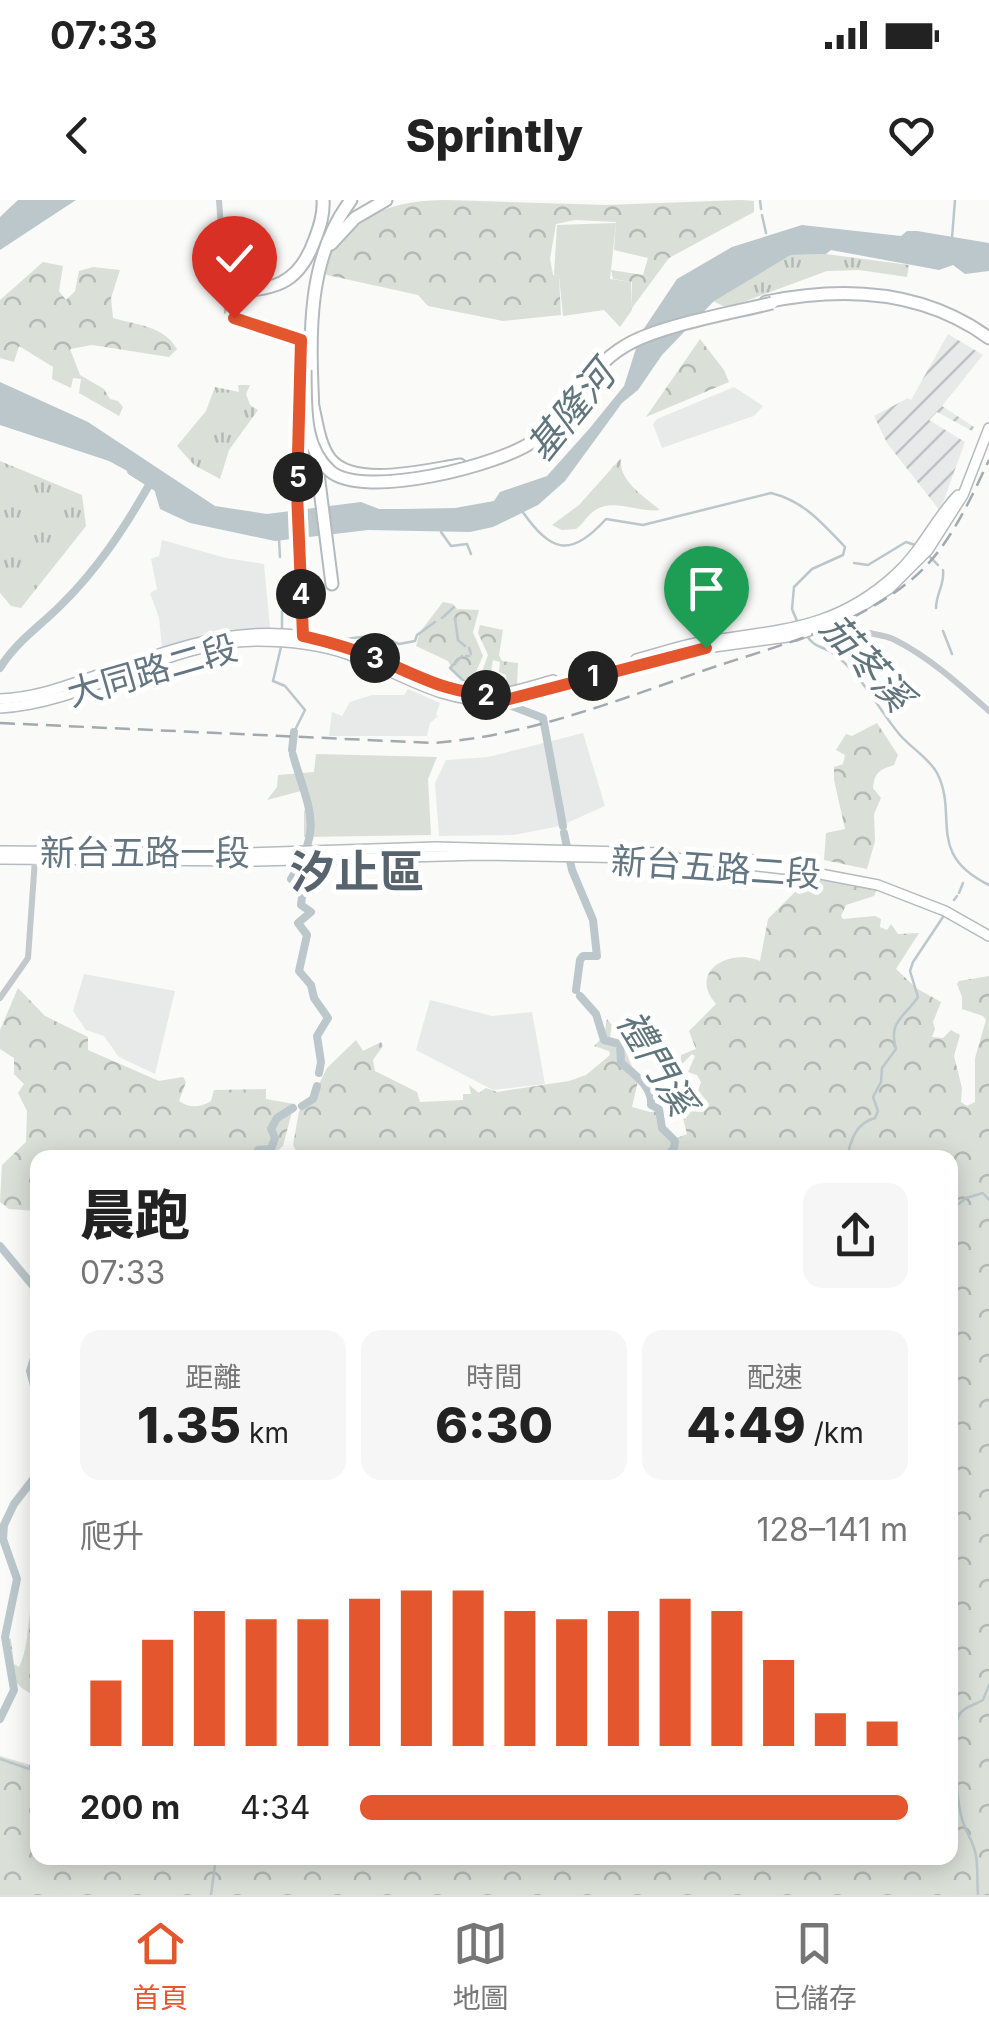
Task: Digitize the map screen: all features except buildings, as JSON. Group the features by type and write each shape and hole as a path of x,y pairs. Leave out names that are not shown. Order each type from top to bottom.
{"highway":[{"path":"227,292 271,288 290,280 312,247 323,200"},
{"path":"332,584 318,489 306,334 313,275 323,239 348,200"},
{"path":"313,275 335,238 366,209 386,200"},
{"path":"312,247 307,426 315,451 328,470 365,482 464,470 510,456 543,433 598,369 628,343 772,303 834,296 901,300 953,318 989,340"},
{"path":"226,271 239,287 252,290"},
{"path":"313,407 320,440 338,466 362,475 462,465 496,457 545,426 599,362 624,342 648,332 784,299 835,294 893,296 938,309 989,340"}],"main road":[{"name":"大同路二段","path":"0,699 47,694 220,636 300,638 467,702 501,698 692,644 799,631 843,614 903,577 928,550 989,426"},
{"name":"大同路二段","path":"0,708 48,701 148,661"},
{"name":"大同路二段","path":"410,678 501,698"},
{"name":"新台五路二段","path":"433,852 566,848 774,860 886,882 932,898 989,932"},
{"name":"新台五路一段","path":"0,851 35,855 290,856 433,852"},
{"name":"新台五路二段","path":"433,852 696,860 834,875 911,896 989,932"},
{"name":"新台五路一段","path":"0,859 35,855"}],"street":[{"path":"219,200 227,312 234,318 301,340 300,638"},
{"path":"843,614 851,627 894,640 946,674 989,711"},
{"path":"0,998 28,958 31,946 35,855"}],"shaded area":[{"path":"18,200 76,200 0,250 0,217"},
{"name":"基隆河","path":"802,225 901,236 917,231 989,243 989,271 965,274 953,265 939,270 831,250 826,254 791,255 714,301 662,355 638,390 622,403 565,481 538,505 493,527 470,532 368,530 275,541 190,523 160,509 153,485 109,461 0,425 0,382 88,422 215,506 267,514 361,502 379,509 403,509 455,508 494,501 500,492 547,476 589,429 624,386 641,333 677,279 732,247"},
{"path":"948,334 983,355 942,406 974,427 972,431 937,412 929,420 965,442 940,511 887,443 874,416 908,398 911,400"},
{"path":"734,387 763,406 754,416 662,448 653,424 657,419"},
{"path":"162,540 264,564 270,628 228,631 162,647 159,618 150,593 157,589 151,559 159,556"},
{"path":"408,689 440,703 427,736 329,736 332,712 342,716 350,702 372,695 404,695"},
{"path":"583,733 605,806 560,826 514,835 439,836 435,783 446,760 488,757"},
{"path":"84,974 175,991 155,1074 119,1057 104,1036 86,1030 73,1011"},
{"path":"430,1000 492,1016 532,1012 545,1084 493,1090 416,1050"}],"green space":[{"path":"446,200 606,205 742,200 754,201 754,212 669,258 632,308 632,282 613,279 611,270 643,275 648,258 614,250 616,222 575,220 556,224 550,259 553,275 559,276 561,315 503,321 428,306 418,295 327,275 323,270 343,236 372,215 407,203"},
{"path":"616,223 610,279 631,282 632,310 620,327 604,310 563,316 559,276 554,275 557,225"},
{"path":"826,254 909,265 907,277 859,270 827,271 727,308 713,301 791,255"},
{"path":"43,262 63,266 59,291 66,300 75,291 79,271 93,267 120,270 111,298 113,318 157,331 177,349 169,357 92,345 70,349 80,375 104,389 110,399 123,407 119,416 79,393 81,379 73,378 71,388 52,379 53,367 19,346 14,362 0,358 0,300"},
{"path":"700,339 729,382 646,417"},
{"path":"238,385 250,385 246,394 250,405 258,410 229,450 220,479 194,465 177,446 206,411 215,387 239,392"},
{"path":"621,458 628,481 660,510 609,505 594,511 576,529 562,530 552,525 579,505"},
{"path":"0,461 82,495 86,526 21,608 11,606 0,593"},
{"path":"443,602 457,609 479,610 473,632 483,656 470,685 454,672 448,661 416,646 420,632"},
{"path":"480,625 503,630 499,655 502,661 518,663 517,685 507,687 506,675 499,672 500,662 493,660 488,689 476,688 488,655 478,633"},
{"path":"877,723 898,755 894,765 881,770 875,778 873,788 881,798 874,814 875,841 867,869 824,860 826,833 845,829 834,767 843,764 845,755 836,750 846,734 852,736"},
{"path":"316,754 437,757 428,779 431,835 304,837 307,808 301,791 267,800 277,787 278,775 314,772"},
{"path":"825,878 877,889 874,896 846,905 843,919 875,916 881,919 880,927 887,930 891,924 898,934 919,933 896,969 916,988 941,1002 932,1037 943,1038 951,1030 960,1035 954,1056 962,1088 961,1102 967,1106 975,1102 975,1058 986,1020 962,1009 957,984 989,976 989,1895 0,1895 0,1756 30,1765 30,1865 958,1865 958,1150 296,1150 293,1145 299,1111 313,1096 327,1068 356,1040 363,1051 381,1042 383,1046 373,1060 375,1071 417,1092 420,1102 463,1100 463,1094 471,1094 469,1085 479,1093 486,1088 497,1092 586,1075 610,1055 594,1046 604,1036 607,1019 612,1025 610,1037 622,1043 638,1081 632,1107 661,1111 665,1130 677,1138 687,1134 682,1114 686,1102 696,1097 701,1082 697,1075 688,1072 695,1056 692,1054 681,1065 681,1055 696,1049 689,1031 716,1004 708,992 710,972 726,960 760,961 768,919 800,887"},
{"path":"18,988 45,1016 88,1037 88,1050 159,1081 183,1077 186,1082 179,1101 187,1105 211,1101 214,1090 266,1089 266,1099 294,1104 283,1146 278,1150 30,1150 30,1210 9,1209 0,1202 2,1165 26,1142 27,1111 18,1093 24,1084 14,1074 14,1058 0,1049 0,1030"},
{"path":"30,1616 30,1693 13,1677 6,1638 11,1639 14,1664 19,1667"}],"waterway":[{"path":"760,200 761,209"},
{"path":"952,238 955,200"},
{"path":"762,215 766,233"},
{"name":"基隆河","path":"131,471 161,490"},
{"path":"0,668 86,578 149,485"},
{"name":"茄苳溪","path":"522,511 552,542 571,545 606,519 643,525 771,493 783,497 812,514 845,547 843,555 812,569 794,587 792,609 797,621"},
{"name":"禮門溪","path":"441,532 451,546 467,544 471,554"},
{"path":"279,539 280,557"},
{"path":"854,563 868,565 906,542 915,545"},
{"path":"929,556 938,565"},
{"path":"936,608 943,570"},
{"path":"442,618 454,607"},
{"path":"282,611 282,629"},
{"name":"禮門溪","path":"455,618 458,640 465,646"},
{"path":"338,640 377,635 399,644 415,641 435,622"},
{"path":"943,631 952,654"},
{"name":"茄苳溪","path":"807,636 852,670 900,735 934,768 943,789 950,847 969,873 989,885"},
{"path":"281,647 273,681 285,686 305,710 294,732"},
{"name":"禮門溪","path":"469,648 471,654"},
{"name":"禮門溪","path":"462,656 450,668 469,686"},
{"name":"禮門溪","path":"499,701 543,718 563,826"},
{"path":"292,750 294,732"},
{"path":"293,755 310,818 307,845 291,879 303,889 301,905 311,912 298,923 307,935 299,971 328,1018 317,1036 319,1073"},
{"name":"禮門溪","path":"564,833 572,870 593,920 597,956 583,956 580,960 576,990"},
{"path":"959,893 963,883"},
{"path":"954,900 957,896"},
{"path":"849,1150 855,1133 878,1111 873,1097 881,1082 882,1068 896,1049 896,1026 918,997 910,971 913,962 943,917"},
{"name":"禮門溪","path":"580,996 596,1014 604,1040 620,1044 621,1063 649,1092 651,1105 659,1109 662,1128 675,1141 672,1150"},
{"path":"302,1106 313,1099 317,1086"},
{"path":"258,1150 271,1149 275,1138 271,1129 277,1118 293,1108"},
{"path":"958,1204 983,1193 989,1200"},
{"path":"0,1246 30,1282"},
{"path":"0,1719 14,1690 5,1637 17,1579 3,1539 4,1525 30,1483"},
{"name":"茄苳溪","path":"958,1720 966,1709 983,1700 989,1685"},
{"path":"0,1759 30,1769"},
{"name":"茄苳溪","path":"958,1798 976,1856 978,1895"},
{"path":"211,1895 215,1865"}],"railway":[{"path":"0,723 433,743 539,724 789,642 866,610 911,580 936,554 989,460"}],"district":[{"name":"汐止區","path":"357,871"}],"route":[{"path":"234,318 301,340 297,492 303,636 344,646 444,688 470,694 498,694 498,702 706,648"}]}
